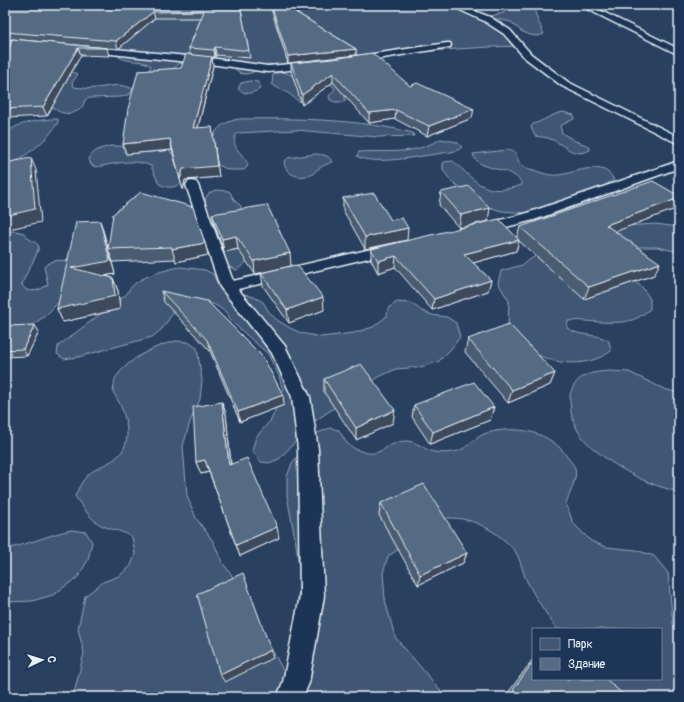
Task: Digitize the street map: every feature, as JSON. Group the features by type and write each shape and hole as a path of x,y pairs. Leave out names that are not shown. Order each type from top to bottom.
{"lane":[{"path":"453,5 487,19 507,32 528,56 565,84 679,141"},
{"path":"583,5 679,52"},
{"path":"8,45 42,45"},
{"path":"341,62 447,45"},
{"path":"73,47 217,62 268,69 319,64"},
{"path":"471,231 529,218 679,164"},
{"path":"192,185 228,287 279,350 301,397 308,449 312,596 296,683 290,697"},
{"path":"228,287 409,244"}],"green space":[{"path":"5,5 453,5 487,19 518,46 429,51 282,66 269,64 251,73 245,74 240,73 234,68 218,64 188,62 179,64 173,69 149,70 151,66 144,62 127,60 119,57 117,50 91,52 81,57 5,69"},
{"path":"506,5 533,5 544,34 538,36 530,35 521,31 511,22 492,18 491,16 503,13 507,10"},
{"path":"327,71 345,96 345,102 335,102 330,100 329,96 335,89 332,85 325,83"},
{"path":"64,72 73,72 78,74 72,83 74,87 90,88 119,85 133,89 130,94 121,97 89,98 85,100 83,106 79,110 75,112 59,112 39,94"},
{"path":"283,72 303,79 314,93 310,101 302,102 296,100 272,84 273,75"},
{"path":"250,81 258,82 260,89 249,93 238,89 241,83"},
{"path":"563,112 574,115 574,119 560,126 562,133 575,141 589,146 590,150 579,153 571,151 551,139 535,136 531,127 533,124"},
{"path":"58,119 58,122 47,137 5,169 5,142 6,135 9,131 27,123"},
{"path":"239,119 304,119 349,122 393,128 413,133 414,136 378,137 296,130 237,133 234,143 248,166 244,170 229,170 211,162 211,146 218,128 230,121"},
{"path":"441,139 457,142 462,147 451,152 402,159 375,160 357,156 359,152 400,151 420,148"},
{"path":"111,146 166,147 187,171 180,184 169,187 159,184 151,166 138,162 124,162 96,167 91,165 89,159 95,151"},
{"path":"507,150 515,152 519,163 523,166 543,173 558,175 589,168 596,168 609,173 614,180 574,203 536,214 502,211 488,207 451,181 443,170 443,162 453,161 477,182 491,189 499,190 522,185 512,174 482,164 476,160 473,154"},
{"path":"315,154 327,156 332,162 320,168 312,175 306,176 293,175 285,166 284,162 288,158"},
{"path":"216,190 229,191 235,201 241,206 242,212 261,249 237,270 227,266 206,208 205,199 209,193"},
{"path":"656,224 679,227 679,252 657,247 629,247 612,230 622,226"},
{"path":"16,231 24,233 39,246 36,256 22,285 26,290 38,290 48,284 44,267 47,264 62,260 74,262 61,300 44,317 32,325 5,328 5,232"},
{"path":"537,255 628,277 642,287 650,299 650,309 630,321 568,321 567,328 572,331 604,338 609,341 611,351 593,360 573,363 563,362 534,353 508,326 509,301 498,283 501,271 522,265"},
{"path":"180,267 205,270 213,274 221,290 225,293 244,294 254,297 263,302 269,312 277,320 301,333 321,337 354,333 373,327 387,316 388,308 397,302 411,303 422,311 432,315 447,317 456,323 460,337 438,362 420,367 396,369 379,377 315,421 279,459 269,463 261,462 252,451 256,437 271,420 283,391 279,376 268,354 232,322 227,313 217,306 206,301 193,301 175,310 162,329 152,337 78,357 64,359 57,354 58,346 127,294 135,283 149,276"},
{"path":"176,341 188,342 197,348 202,380 200,399 190,422 183,446 187,496 196,518 213,541 222,562 231,574 284,672 290,697 73,697 84,653 78,629 85,596 103,582 119,576 131,566 135,554 132,537 99,524 87,513 75,496 80,485 91,472 116,458 124,448 127,432 121,406 113,392 116,377 128,364 143,354 159,346"},
{"path":"610,371 629,372 664,389 679,393 679,493 650,483 631,474 599,453 582,437 577,429 573,421 571,409 570,395 573,387 576,382 584,376"},
{"path":"330,428 339,430 349,445 363,452 371,453 378,452 398,442 406,441 415,443 435,452 455,452 487,433 510,430 532,432 543,436 552,442 561,449 575,468 576,472 574,481 566,503 573,523 591,541 606,547 636,550 654,556 668,573 673,624 679,637 679,697 620,697 601,680 662,680 662,628 556,628 532,590 525,577 517,554 509,544 493,532 476,523 457,518 448,518 388,556 383,573 385,600 395,637 446,697 307,697 295,632 300,575 287,496 287,477 292,463 315,434"},
{"path":"71,530 86,532 92,542 88,560 78,577 53,595 32,601 5,602 5,549"}],"building":[{"path":"5,5 240,5 249,51 215,47 214,50 189,48 204,11 153,12 116,41 5,32"},
{"path":"271,5 284,5 356,49 288,56"},
{"path":"12,39 107,48 78,48 43,107 5,109 5,58 7,57"},
{"path":"372,53 410,86 417,83 474,109 429,126 396,110 369,113 333,73 302,95 291,63"},
{"path":"186,54 212,57 193,128 212,127 217,166 183,169 180,179 170,139 123,144 128,109 138,71 181,68"},
{"path":"31,158 35,209 5,216 5,163"},
{"path":"653,181 679,196 679,198 606,225 660,263 589,287 520,227"},
{"path":"469,186 490,208 461,215 441,192"},
{"path":"141,192 193,207 205,243 172,249 172,247 108,249 113,214"},
{"path":"374,193 391,220 402,218 408,228 365,237 343,198"},
{"path":"267,205 290,253 254,261 236,236 222,239 212,214"},
{"path":"499,219 519,240 464,254 491,280 434,299 396,256 378,261 371,249"},
{"path":"100,221 110,261 71,268 113,278 115,296 57,309 76,222"},
{"path":"295,265 298,266 323,297 287,310 261,273"},
{"path":"161,291 207,301 263,357 283,395 238,412 207,340"},
{"path":"509,324 555,373 512,390 468,339"},
{"path":"35,325 23,349 5,350 5,326"},
{"path":"361,364 395,410 356,428 324,379"},
{"path":"474,382 494,407 433,432 414,405"},
{"path":"222,402 229,465 247,458 277,527 236,545 205,460 196,462 193,407"},
{"path":"424,484 467,553 420,575 381,503"},
{"path":"243,573 271,650 220,675 197,594"},
{"path":"532,663 532,680 607,680 626,697 520,697 513,690"}]}
